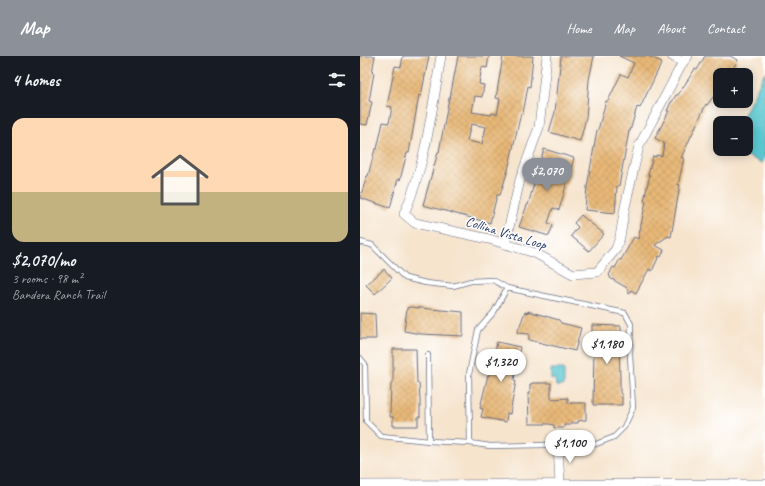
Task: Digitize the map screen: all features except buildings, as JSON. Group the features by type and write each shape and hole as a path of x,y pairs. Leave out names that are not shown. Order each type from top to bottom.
{"street":[{"name":"Collina Vista Loop","path":"441,56 427,141 413,195 404,214 415,223 489,239 535,253 573,274 597,272 616,249 620,237 625,207 639,146 686,59"},
{"path":"505,244 520,180 539,127 547,56"},
{"path":"672,56 686,59"},
{"path":"558,444 560,485"},
{"path":"360,485 765,484"}],"lane":[{"path":"360,242 372,245 405,278 426,283 453,286 471,281 492,280 506,288 625,313 631,324 630,355 633,408 624,427 614,436 596,444 490,446 381,436 366,421 365,364 360,358"},
{"path":"470,443 469,374 478,330 494,312 506,288"},
{"path":"428,355 429,441"}],"water":[{"path":"765,72 765,158 762,163 748,156 753,156 753,116 743,116 747,108 753,108 753,96"},
{"path":"551,369 564,369 563,386 556,386 555,379 551,379"}]}
